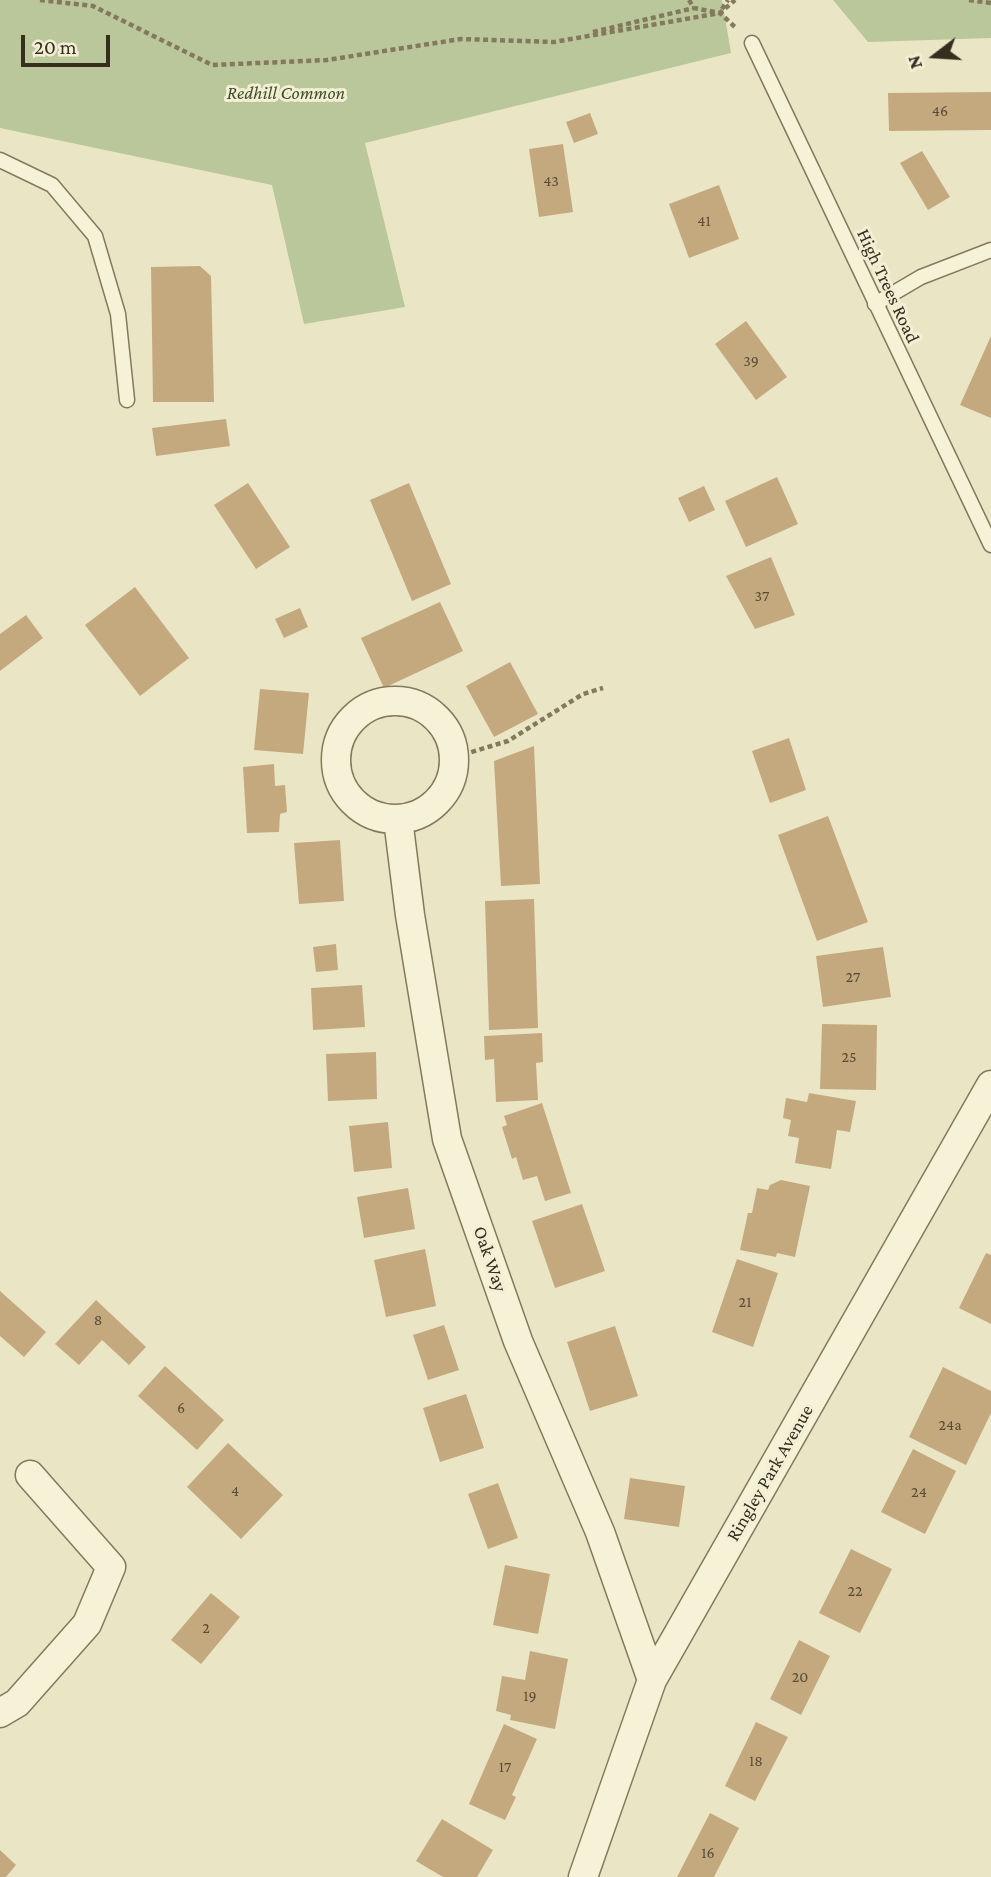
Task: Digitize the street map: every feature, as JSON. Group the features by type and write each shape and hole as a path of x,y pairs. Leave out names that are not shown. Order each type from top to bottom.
{"street":[{"path":"387,700 407,701 426,708 441,721 452,739 455,757 453,776 445,793 417,816 398,820 378,817 360,808 346,794 338,775 335,755 340,735 351,718 368,706 387,700"},
{"name":"Oak Way","path":"398,820 410,915 447,1139 518,1341 600,1532 652,1680"},
{"name":"Ringley Park Avenue","path":"583,1877 652,1680 991,1085"},
{"path":"0,1713 17,1703 87,1624 111,1567 30,1475"}],"lane":[{"name":"High Trees Road","path":"752,43 991,545"},
{"path":"0,160 52,185 95,236 118,314 127,400"},
{"path":"875,304 921,277 991,250"}],"path":[{"path":"40,0 93,6 212,65 327,61 461,39 554,42 720,13 735,0"},
{"path":"689,0 694,8"},
{"path":"720,13 727,0"},
{"path":"969,0 991,3"},
{"path":"554,42 694,8 720,13"},
{"path":"455,757 508,741 583,694 603,688"}],"green space":[{"name":"Redhill Common","path":"0,0 722,0 731,53 365,143 405,307 304,324 272,185 0,128"},
{"path":"833,0 991,0 991,38 868,42"}],"building":[{"path":"991,92 991,130 889,131 888,93"},
{"path":"590,113 598,134 574,143 566,122"},
{"path":"563,144 573,212 539,217 529,149"},
{"path":"922,151 950,197 928,210 900,163"},
{"path":"719,185 739,239 689,258 669,204"},
{"path":"200,266 211,276 214,402 153,402 151,267"},
{"path":"746,321 787,377 756,400 715,344"},
{"path":"991,336 991,418 960,405"},
{"path":"226,419 230,446 156,456 152,428"},
{"path":"777,477 798,524 746,547 725,501"},
{"path":"248,483 290,547 256,569 214,505"},
{"path":"409,483 451,584 412,601 370,500"},
{"path":"704,486 715,510 689,522 678,498"},
{"path":"771,557 795,615 755,629 726,576"},
{"path":"135,587 189,658 140,696 85,625"},
{"path":"440,602 463,651 384,688 361,638"},
{"path":"300,608 308,627 284,638 275,619"},
{"path":"26,615 43,638 0,671 0,634"},
{"path":"510,662 538,714 494,737 466,686"},
{"path":"260,689 309,693 303,754 254,750"},
{"path":"789,738 806,790 770,803 752,751"},
{"path":"534,746 540,884 501,886 494,761"},
{"path":"274,764 275,786 285,785 287,812 280,814 279,832 247,833 243,767"},
{"path":"828,816 868,922 817,941 778,835"},
{"path":"340,840 344,901 299,904 294,843"},
{"path":"534,899 538,1028 489,1030 485,901"},
{"path":"336,944 338,970 316,972 313,947"},
{"path":"883,947 891,997 823,1007 816,956"},
{"path":"362,985 365,1027 313,1030 311,988"},
{"path":"822,1024 877,1025 876,1090 820,1089"},
{"path":"542,1033 543,1062 536,1063 538,1100 496,1102 494,1059 485,1060 484,1036"},
{"path":"376,1052 377,1099 328,1101 326,1054"},
{"path":"809,1093 856,1101 850,1132 837,1130 831,1169 795,1163 799,1138 788,1136 791,1120 783,1118 786,1098 807,1102"},
{"path":"542,1103 571,1193 545,1201 537,1176 523,1180 516,1157 512,1159 502,1127 507,1125 504,1116"},
{"path":"388,1122 392,1168 354,1172 349,1126"},
{"path":"781,1180 810,1186 795,1257 777,1253 776,1257 740,1250 757,1188 768,1190 770,1185"},
{"path":"408,1188 415,1229 364,1238 357,1197"},
{"path":"582,1204 605,1271 555,1288 532,1221"},
{"path":"425,1249 436,1306 386,1317 374,1260"},
{"path":"986,1253 991,1255 991,1324 959,1308"},
{"path":"737,1259 778,1273 753,1347 712,1332"},
{"path":"0,1291 46,1332 24,1357 0,1336"},
{"path":"96,1300 146,1347 129,1365 102,1340 79,1365 55,1344"},
{"path":"444,1325 459,1370 428,1380 413,1335"},
{"path":"615,1326 638,1396 590,1411 567,1342"},
{"path":"165,1366 224,1420 197,1450 138,1396"},
{"path":"943,1367 991,1391 991,1413 966,1465 909,1437"},
{"path":"466,1394 484,1448 440,1462 423,1408"},
{"path":"228,1443 283,1495 241,1539 187,1487"},
{"path":"913,1449 956,1471 925,1534 881,1512"},
{"path":"630,1478 685,1486 679,1527 624,1519"},
{"path":"498,1483 518,1538 488,1549 468,1494"},
{"path":"851,1549 892,1569 860,1633 819,1613"},
{"path":"505,1565 550,1574 538,1634 493,1625"},
{"path":"211,1593 240,1617 201,1664 171,1640"},
{"path":"799,1640 830,1656 801,1715 770,1699"},
{"path":"530,1651 568,1659 555,1729 510,1720 511,1715 496,1711 502,1676 525,1680"},
{"path":"756,1722 788,1737 755,1801 725,1786"},
{"path":"504,1724 537,1739 512,1795 516,1797 505,1820 469,1804"},
{"path":"710,1813 739,1828 714,1877 677,1877"},
{"path":"442,1819 493,1850 477,1877 443,1877 416,1861"},
{"path":"0,1850 16,1865 6,1877 0,1877"}]}
